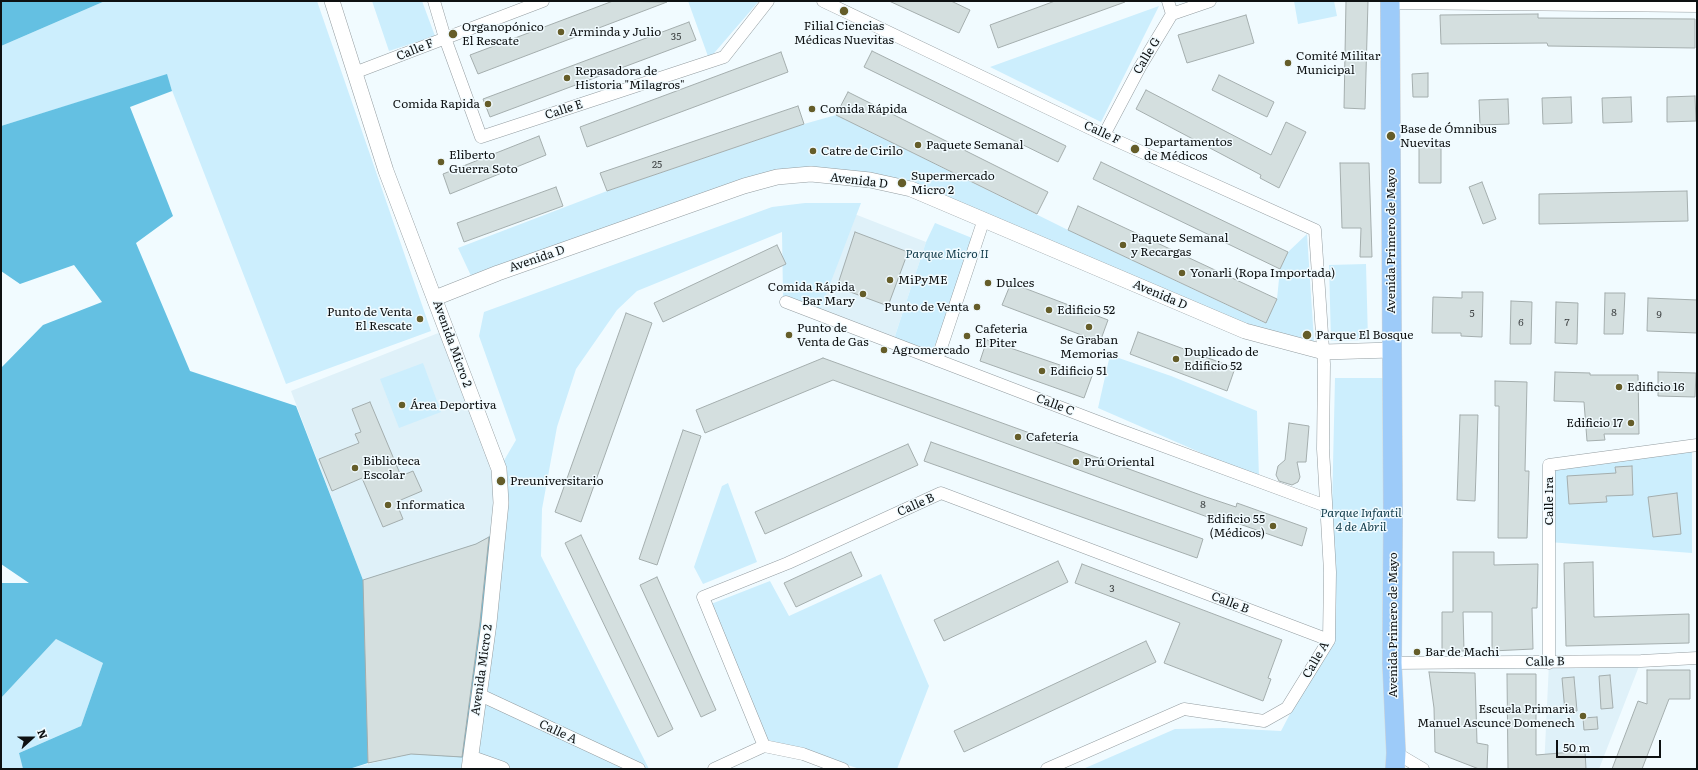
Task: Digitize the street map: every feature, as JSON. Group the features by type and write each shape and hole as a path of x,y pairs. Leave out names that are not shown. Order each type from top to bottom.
{"main road":[{"name":"Avenida Primero de Mayo","path":"1390,2 1392,663 1396,761"}],"street":[{"name":"Avenida Micro 2","path":"332,1 386,171 499,469 501,481 501,503 489,623 478,694 470,763"},
{"path":"434,1 445,38"},
{"name":"Calle F","path":"354,74 543,1"},
{"name":"Calle E","path":"445,38 481,137 724,57 768,1"},
{"name":"Calle F","path":"823,1 1104,134 1315,230 1324,352"},
{"path":"1168,1 1172,14 1210,1"},
{"path":"1390,2 1697,6"},
{"name":"Calle G","path":"1104,134 1140,67 1172,14"},
{"name":"Avenida D","path":"435,298 480,279 712,196 744,186 789,175 811,174 870,180 911,188 1245,331 1324,352 1392,350"},
{"path":"937,360 984,219"},
{"name":"Calle C","path":"786,302 1117,429 1326,506"},
{"name":"Calle A","path":"1047,769 1184,709 1264,720 1287,708 1329,640 1330,572 1323,449 1324,352"},
{"name":"Calle 1ra","path":"1549,662 1549,464 1697,445"},
{"name":"Calle B","path":"764,746 703,597 788,562 941,493 1329,640"},
{"name":"Calle B","path":"1392,663 1641,661 1697,658"},
{"name":"Calle A","path":"478,694 639,769"},
{"path":"714,769 764,746 803,754 843,769"},
{"path":"1396,761 1423,769"},
{"path":"470,763 502,769"}],"shaded area":[{"path":"1,1 105,1 1,46"},
{"path":"167,74 172,91 130,107 173,216 136,243 190,371 296,406 363,580 476,544 498,532 471,758 411,754 368,763 349,769 23,769 19,753 81,726 103,663 56,639 1,698 1,583 29,583 1,564 1,368 43,325 102,302 74,265 20,284 1,271 1,126"},
{"path":"852,213 926,242 894,339 819,313"},
{"path":"446,330 501,481 498,532 476,544 363,580 291,391"},
{"name":"Escuela Primaria Manuel Ascunce Domenech","path":"1641,661 1599,769 1544,769 1549,663"}],"green space":[{"path":"105,1 317,1 431,331 286,384 166,75 1,126 1,46"},
{"path":"372,1 422,1 435,36 389,51"},
{"path":"688,1 759,1 709,59"},
{"path":"1294,1 1334,1 1337,16 1298,24"},
{"path":"1159,6 1101,122 990,67"},
{"path":"836,115 1068,230 1265,323 1277,299 1280,269 1288,252 1307,234 1314,341 1262,332 912,184 795,171 473,280 458,248 607,191 804,124"},
{"path":"805,203 861,203 819,313 783,296 782,232 637,291 617,310 576,369 557,427 542,509 541,556 649,769 502,769 471,758 469,769 347,769 411,754 470,758 499,469 516,440 479,336 484,312 772,207"},
{"name":"Parque Micro II","path":"935,223 977,240 933,350 894,339 926,242"},
{"path":"1366,264 1368,340 1331,341 1329,265"},
{"path":"1110,355 1171,376 1257,411 1259,478 1098,408"},
{"path":"423,363 441,412 399,428 380,379"},
{"name":"Parque Infantil 4 de Abril","path":"1335,378 1391,378 1391,769 1083,769 1175,729 1223,728 1281,731 1329,640"},
{"path":"1692,446 1692,553 1549,542 1549,465"},
{"path":"728,483 757,562 703,584 694,567 722,486"},
{"path":"881,574 929,686 897,769 860,769 765,739 711,604 770,581 789,616"},
{"path":"56,639 103,663 81,726 19,753 23,769 1,769 1,698"}],"building":[{"path":"613,1 667,2 478,74 470,55"},
{"path":"889,1 951,1 970,10 959,33"},
{"path":"1055,1 1125,2 998,48 990,25"},
{"path":"1346,1 1368,1 1365,109 1344,108"},
{"path":"1538,14 1538,18 1695,19 1695,48 1548,46 1547,43 1441,44 1440,15"},
{"path":"1246,15 1254,43 1187,63 1178,35"},
{"path":"689,22 696,40 490,117 483,99"},
{"path":"872,51 1066,146 1058,162 864,67"},
{"path":"781,52 788,72 587,147 580,127"},
{"path":"1428,73 1428,97 1413,97 1412,74"},
{"path":"1219,75 1274,102 1267,117 1212,90"},
{"path":"1146,90 1271,155 1286,122 1306,132 1279,188 1260,178 1261,175 1136,109"},
{"path":"848,92 1048,192 1037,214 836,115"},
{"path":"1695,96 1696,121 1667,122 1667,97"},
{"path":"1571,97 1572,123 1543,124 1542,98"},
{"path":"1631,97 1632,122 1603,123 1602,98"},
{"path":"1508,99 1509,124 1480,125 1479,100"},
{"path":"798,106 804,124 607,191 600,173"},
{"path":"539,136 546,155 450,194 443,174"},
{"path":"1419,143 1441,143 1441,183 1419,183"},
{"path":"1101,162 1288,252 1280,269 1093,179"},
{"path":"1340,163 1369,163 1372,257 1360,257 1361,228 1342,228"},
{"path":"1482,182 1496,219 1483,224 1469,187"},
{"path":"556,187 563,206 464,242 457,223"},
{"path":"1687,191 1688,221 1539,224 1539,194"},
{"path":"1078,206 1277,299 1266,323 1068,230"},
{"path":"855,232 908,252 888,306 837,287"},
{"path":"777,245 786,264 663,322 654,303"},
{"name":"Edificio 52","path":"1011,283 1108,320 1100,342 1002,305"},
{"path":"1462,292 1483,292 1482,337 1461,336 1461,333 1432,333 1433,297 1462,298"},
{"path":"1605,293 1625,293 1623,334 1604,334"},
{"path":"1648,298 1697,300 1697,333 1647,331"},
{"path":"1511,301 1532,302 1531,344 1510,344"},
{"path":"1556,302 1578,303 1577,344 1555,343"},
{"path":"626,313 652,323 581,522 555,512"},
{"name":"Duplicado de Edificio 52","path":"1138,332 1235,368 1227,391 1130,354"},
{"name":"Edificio 51","path":"987,340 1092,376 1084,398 980,361"},
{"path":"823,358 1206,497 1236,507 1237,503 1307,528 1302,546 1214,515 1213,519 833,380 705,433 696,410"},
{"path":"1555,372 1590,373 1590,375 1638,375 1639,434 1604,434 1605,440 1587,441 1584,402 1554,401"},
{"path":"1658,372 1696,373 1695,397 1658,396"},
{"path":"1495,381 1527,382 1525,471 1529,471 1527,538 1498,538 1499,406 1495,406"},
{"path":"370,402 401,476 413,471 422,491 396,502 403,519 383,527 362,478 332,491 319,459 359,443 355,434 361,432 352,409"},
{"path":"1460,415 1478,415 1475,501 1457,500"},
{"path":"1289,423 1309,426 1306,462 1297,462 1300,477 1298,482 1292,485 1279,481 1276,475 1278,466 1285,460"},
{"path":"683,430 701,436 657,565 639,559"},
{"path":"931,442 1203,539 1197,558 924,461"},
{"path":"908,444 918,465 765,534 755,512"},
{"path":"1632,466 1633,495 1606,496 1607,502 1569,504 1567,476 1616,473 1615,467"},
{"path":"1677,493 1681,534 1653,537 1648,497"},
{"path":"581,535 673,729 658,737 565,543"},
{"path":"489,537 480,622 462,757 411,754 368,763 363,580 476,544"},
{"path":"851,552 862,576 796,607 784,583"},
{"path":"1453,552 1494,552 1494,565 1538,564 1537,608 1532,608 1533,649 1492,651 1492,612 1463,612 1464,651 1442,651 1442,612 1453,612"},
{"path":"1058,561 1068,582 944,641 934,620"},
{"path":"1593,562 1594,617 1689,614 1689,643 1566,646 1564,563"},
{"path":"1082,564 1282,640 1268,678 1271,679 1263,701 1164,663 1180,623 1075,583"},
{"path":"657,577 716,710 701,717 640,585"},
{"path":"1146,641 1156,662 964,752 954,731"},
{"path":"1647,670 1690,670 1690,699 1669,699 1642,769 1612,769 1638,701 1647,704"},
{"path":"1429,672 1475,673 1477,743 1488,745 1487,769 1479,769 1435,752 1434,708"},
{"path":"1507,674 1536,674 1536,755 1585,751 1586,769 1508,769"},
{"path":"1610,675 1613,708 1601,709 1599,676"},
{"path":"1574,677 1577,711 1565,712 1562,678"},
{"path":"1597,717 1598,729 1584,730 1583,718"}],"place":[{"name":"Filial Ciencias Médicas Nuevitas","path":"844,11"},
{"name":"Arminda y Julio","path":"561,32"},
{"name":"Organopónico El Rescate","path":"453,34"},
{"name":"Comité Militar Municipal","path":"1288,63"},
{"name":"Repasadora de Historia \"Milagros\"","path":"567,78"},
{"name":"Comida Rapida","path":"488,104"},
{"name":"Comida Rápida","path":"812,109"},
{"name":"Base de Ómnibus Nuevitas","path":"1391,136"},
{"name":"Paquete Semanal","path":"918,145"},
{"name":"Departamentos de Médicos","path":"1135,149"},
{"name":"Catre de Cirilo","path":"813,151"},
{"name":"Eliberto Guerra Soto","path":"441,162"},
{"name":"Supermercado Micro 2","path":"902,183"},
{"name":"Paquete Semanal y Recargas","path":"1123,245"},
{"name":"Yonarli (Ropa Importada)","path":"1182,273"},
{"name":"MiPyME","path":"890,280"},
{"name":"Dulces","path":"988,283"},
{"name":"Comida Rápida Bar Mary","path":"863,294"},
{"name":"Punto de Venta","path":"977,307"},
{"name":"Edificio 52","path":"1049,310"},
{"name":"Punto de Venta El Rescate","path":"420,319"},
{"name":"Se Graban Memorias","path":"1089,327"},
{"name":"Punto de Venta de Gas","path":"789,335"},
{"name":"Parque El Bosque","path":"1307,335"},
{"name":"Cafeteria El Piter","path":"967,336"},
{"name":"Agromercado","path":"884,350"},
{"name":"Duplicado de Edificio 52","path":"1176,359"},
{"name":"Edificio 51","path":"1042,371"},
{"name":"Edificio 16","path":"1619,387"},
{"name":"Área Deportiva","path":"402,405"},
{"name":"Edificio 17","path":"1631,423"},
{"name":"Cafetería","path":"1018,437"},
{"name":"Prú Oriental","path":"1076,462"},
{"name":"Biblioteca Escolar","path":"355,468"},
{"name":"Preuniversitario","path":"501,481"},
{"name":"Informatica","path":"388,505"},
{"name":"Edificio 55 (Médicos)","path":"1273,526"},
{"name":"Bar de Machi","path":"1417,652"},
{"name":"Escuela Primaria Manuel Ascunce Domenech","path":"1583,716"}]}
